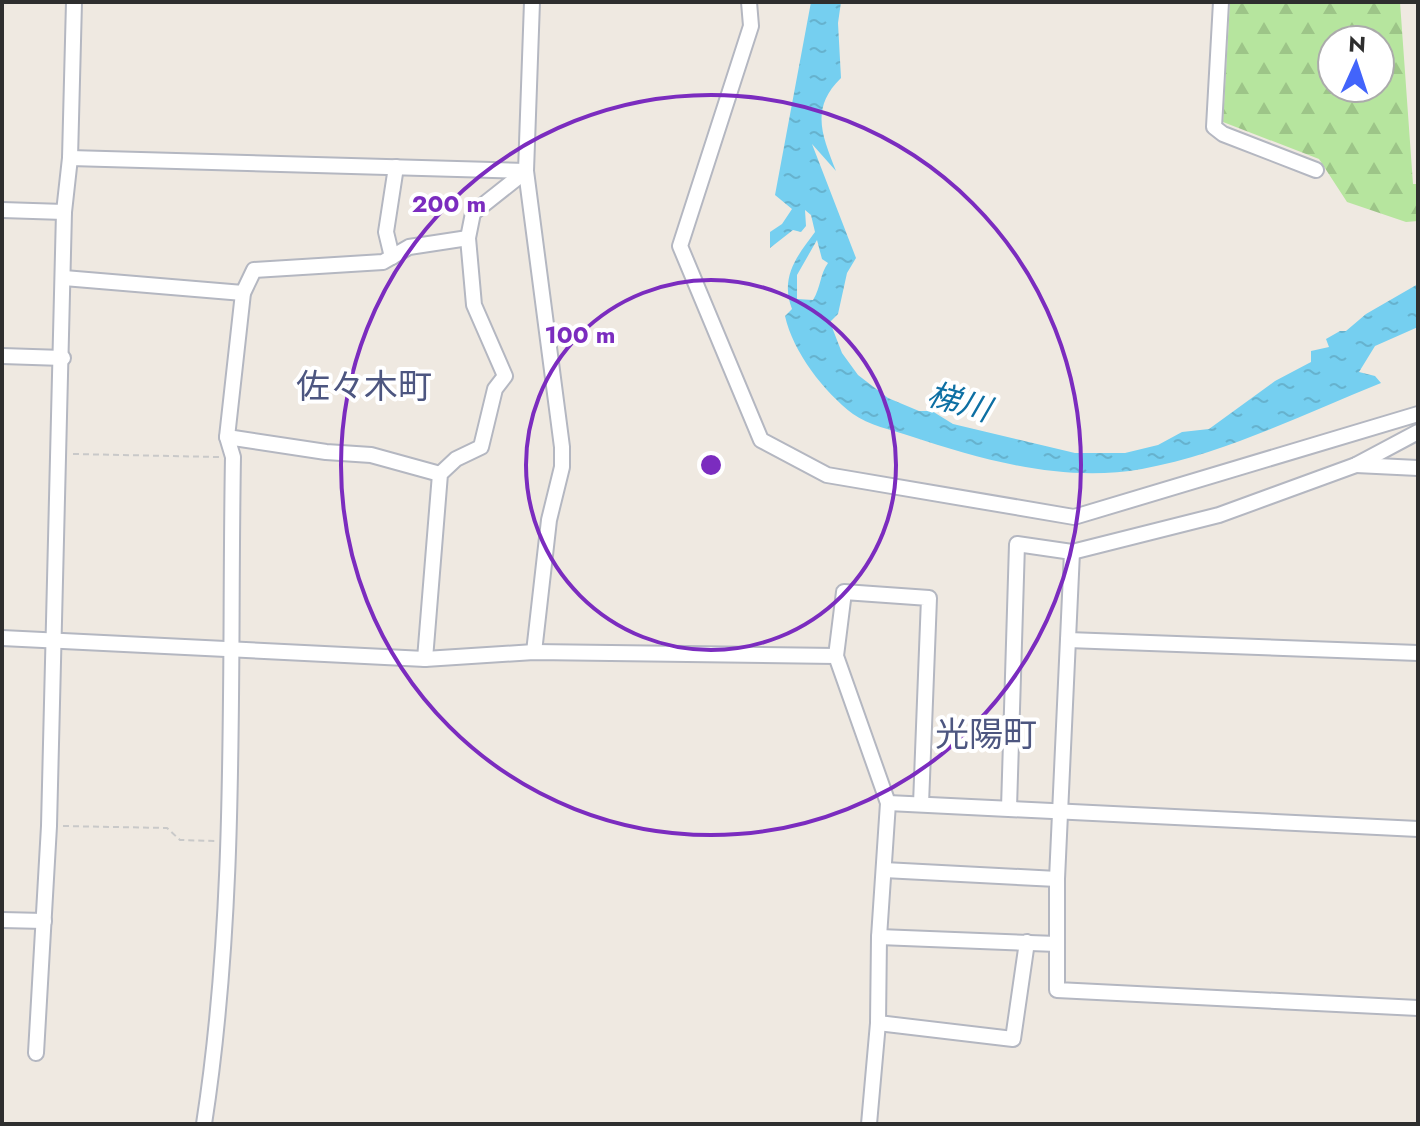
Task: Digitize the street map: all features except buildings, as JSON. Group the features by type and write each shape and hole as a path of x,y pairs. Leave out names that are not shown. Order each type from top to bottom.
{"street":[{"path":"36,1053 49,826 52,639 63,358 64,212 70,158 74,2"},
{"path":"532,2 526,171 562,447 562,467 547,535 534,652"},
{"path":"749,2 751,26 680,246 761,440 827,475 1074,517 1368,432 1418,414"},
{"path":"1221,2 1214,127 1223,134 1316,170"},
{"path":"70,158 526,171"},
{"path":"392,257 386,232 396,167"},
{"path":"425,659 440,474 456,459 481,447 495,389 505,376 474,305 468,238 473,213 526,171"},
{"path":"2,210 64,212"},
{"path":"204,1124 214,1064 226,841 233,457 227,437 243,293 254,270 383,262 409,247 468,238"},
{"path":"64,278 243,293"},
{"path":"2,356 63,358"},
{"path":"1009,808 1017,544 1072,552 1219,515 1356,465 1418,432"},
{"path":"227,437 326,452 371,455 440,474"},
{"path":"1356,465 1418,468"},
{"path":"1072,552 1057,879 1057,990 1418,1008"},
{"path":"869,1124 878,1023 879,937 888,803 836,656 844,592 929,598 921,804"},
{"path":"2,638 230,652 425,659 534,652 836,656"},
{"path":"1068,640 1418,653"},
{"path":"888,803 1418,829"},
{"path":"884,870 1057,879"},
{"path":"2,920 44,921"},
{"path":"879,937 1057,944"},
{"path":"878,1023 1013,1039 1027,942"}],"path":[{"path":"60,453 233,457"},
{"path":"49,826 167,828 180,840 226,841"}],"green space":[{"path":"1230,2 1400,2 1413,184 1418,184 1418,221 1406,222 1347,202 1319,159 1223,122"}],"water":[{"path":"811,2 841,2 838,23 841,78 831,89 822,111 823,134 836,171 812,144 856,258 847,273 838,314 830,322 842,353 858,375 888,398 919,411 932,411 953,424 1075,453 1125,453 1158,445 1182,432 1209,429 1275,381 1311,362 1311,351 1329,347 1326,339 1346,331 1366,314 1418,284 1418,327 1375,346 1359,372 1375,376 1381,383 1203,454 1112,473 1024,467 966,453 873,424 853,414 831,394 802,357 785,316 792,309 788,287 792,268 815,232 811,215 805,210 806,226 801,232 793,230 770,248 770,232 782,224 792,209 775,195","holes":["817,240 822,259 828,263 813,300 797,299 797,275"]}],"district":[{"name":"佐々木町","path":"364,386"},
{"name":"光陽町","path":"986,734"}],"water label":[{"name":"梯川","path":"959,402"}]}
